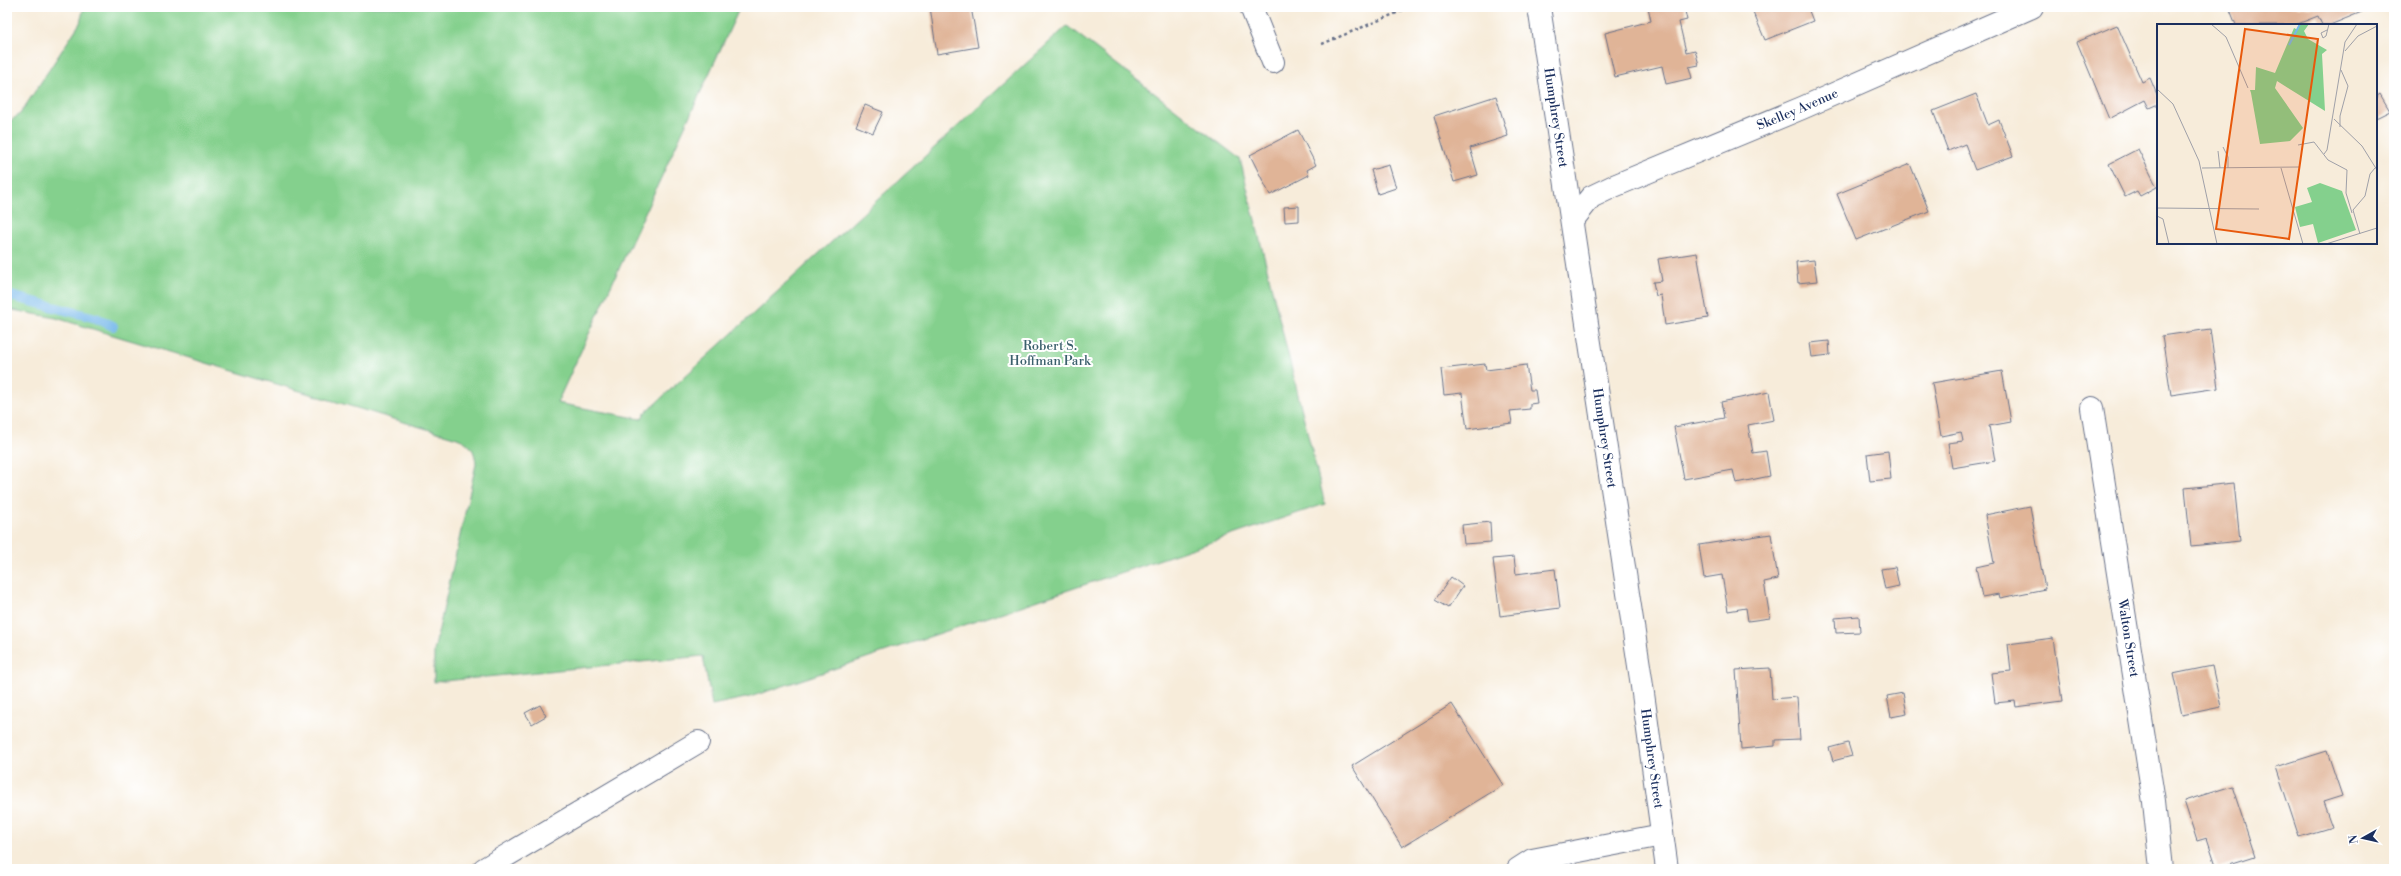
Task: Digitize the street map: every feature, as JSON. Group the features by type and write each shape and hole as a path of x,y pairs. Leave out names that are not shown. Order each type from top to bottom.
{"street":[{"path":"1251,7 1273,62"},
{"name":"Humphrey Street","path":"1539,7 1572,221 1667,869"},
{"name":"Skelley Avenue","path":"1572,221 1591,197 1614,186 1817,102 2032,7"},
{"name":"Walton Street","path":"2092,408 2154,802 2161,869"},
{"path":"484,869 698,742"},
{"path":"1518,869 1532,860 1662,835"}],"path":[{"path":"1322,44 1410,7"}],"green space":[{"name":"Robert S. Hoffman Park","path":"84,7 740,7 557,403 641,419 645,413 1067,26 1240,159 1325,504 750,697 712,705 703,656 434,682 434,651 476,464 475,455 466,442 457,438 56,318 7,309 7,123 20,114 80,23"}],"building":[{"path":"930,7 971,7 978,47 937,54"},
{"path":"1648,7 1684,7 1687,20 1679,22 1686,52 1695,50 1699,65 1689,67 1692,78 1666,84 1662,66 1615,77 1605,33 1651,21"},
{"path":"1751,7 1818,7 1809,11 1813,21 1765,40"},
{"path":"2229,7 2362,7 2364,11 2332,24 2322,24 2318,16 2298,24 2236,24"},
{"path":"2117,25 2142,82 2150,78 2157,95 2157,104 2149,108 2145,100 2109,119 2077,42"},
{"path":"1976,94 1988,125 1999,120 2013,156 1975,170 1965,144 1948,151 1933,111"},
{"path":"2380,94 2390,111 2377,118 2377,96"},
{"path":"1496,96 1508,136 1470,148 1478,175 1454,182 1434,116"},
{"path":"865,105 883,112 873,133 856,126"},
{"path":"1298,130 1316,165 1307,170 1309,175 1270,195 1250,155"},
{"path":"2138,149 2157,187 2140,196 2137,191 2125,197 2109,164"},
{"path":"1910,164 1929,211 1856,240 1837,194"},
{"path":"1389,165 1396,188 1378,194 1371,170"},
{"path":"1299,206 1299,221 1285,222 1284,207"},
{"path":"1697,253 1708,318 1665,325 1661,295 1656,296 1653,282 1662,281 1658,259"},
{"path":"1814,260 1817,281 1798,283 1796,262"},
{"path":"2210,329 2218,388 2171,395 2162,336"},
{"path":"1829,341 1830,355 1812,357 1810,343"},
{"path":"1485,364 1486,370 1526,365 1530,390 1535,390 1537,403 1530,404 1530,409 1510,411 1512,423 1467,429 1462,393 1444,395 1441,369"},
{"path":"2002,371 2011,422 1989,426 1995,461 1952,468 1948,443 1963,441 1961,432 1941,436 1932,383"},
{"path":"1769,392 1774,420 1748,425 1753,453 1766,451 1770,476 1736,483 1733,470 1684,479 1674,427 1724,418 1721,402"},
{"path":"1888,451 1891,479 1870,481 1867,454"},
{"path":"2234,483 2240,541 2191,546 2185,488"},
{"path":"2030,506 2045,589 2000,598 1999,594 1982,597 1976,567 1994,563 1985,515"},
{"path":"1490,522 1491,542 1464,544 1462,525"},
{"path":"1771,534 1778,579 1764,582 1770,618 1748,621 1746,608 1728,611 1722,575 1704,578 1699,545"},
{"path":"1514,557 1516,574 1555,569 1560,608 1500,616 1493,559"},
{"path":"1895,567 1899,586 1885,589 1881,569"},
{"path":"1451,577 1463,586 1448,608 1435,600"},
{"path":"1859,616 1860,632 1836,633 1835,618"},
{"path":"2053,638 2062,701 2016,707 2015,701 1995,703 1991,673 2011,671 2008,644"},
{"path":"2212,666 2221,707 2182,715 2173,674"},
{"path":"1770,668 1772,699 1797,697 1800,739 1775,740 1775,746 1741,749 1736,670"},
{"path":"1903,693 1907,714 1891,717 1887,696"},
{"path":"1452,704 1503,785 1402,847 1352,766"},
{"path":"540,705 546,716 532,724 525,713"},
{"path":"1848,743 1852,756 1833,761 1829,748"},
{"path":"2327,751 2342,796 2323,802 2332,827 2299,837 2276,767"},
{"path":"2232,786 2255,856 2217,868 2207,838 2197,841 2184,801"}],"waterway":[{"path":"7,295 96,318 113,326"}]}
